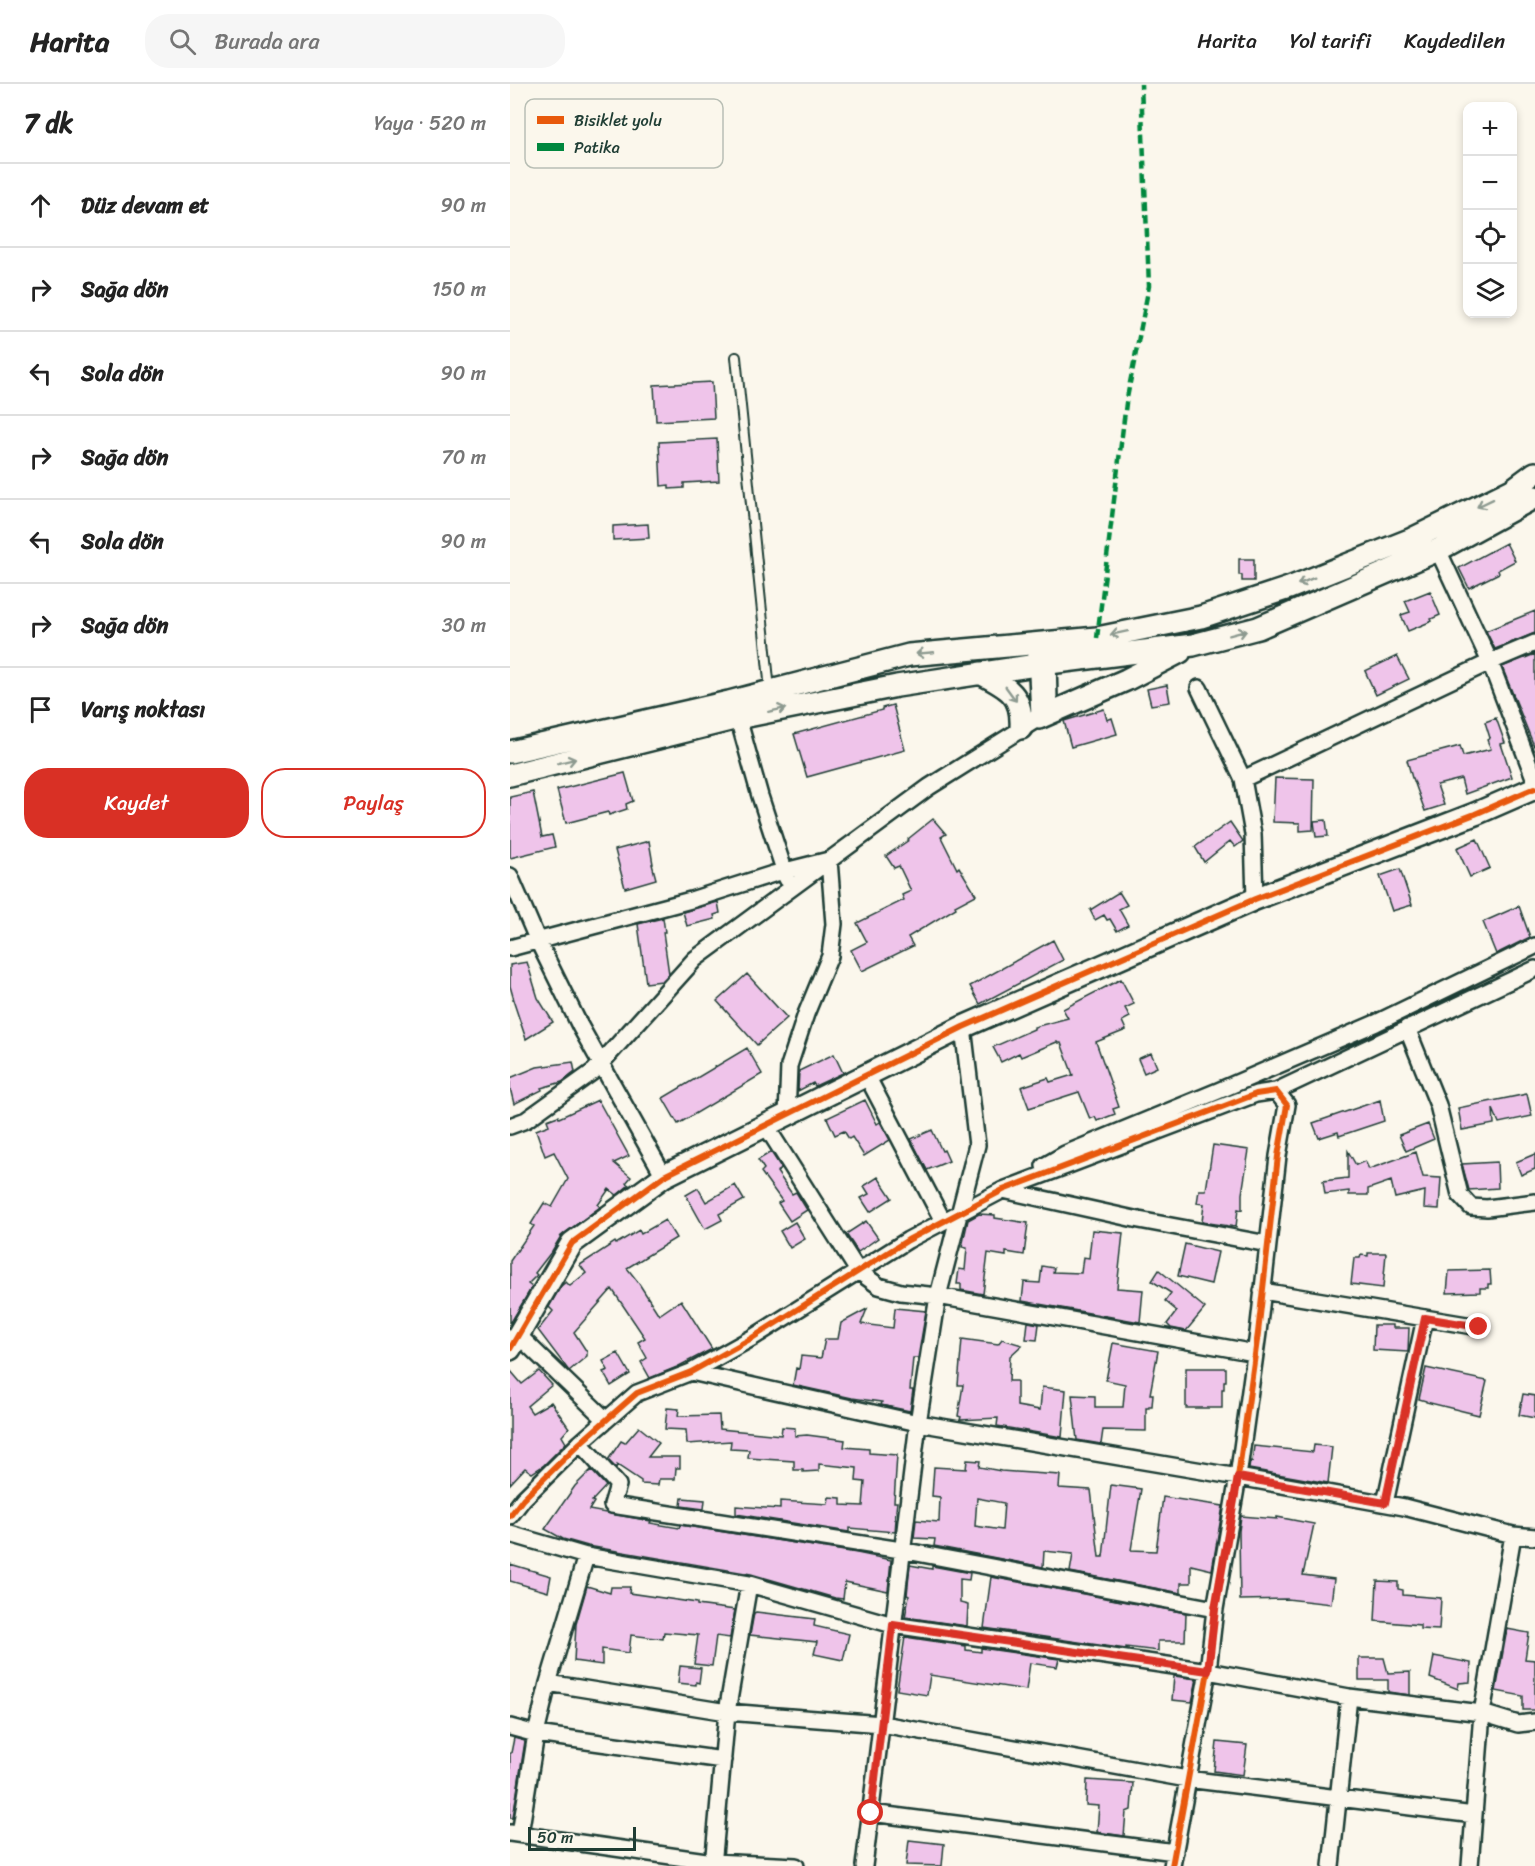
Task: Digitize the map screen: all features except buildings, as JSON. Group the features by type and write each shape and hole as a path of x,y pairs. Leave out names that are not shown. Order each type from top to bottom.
{"street":[{"path":"510,775 738,718 897,686 980,673 1097,638 1201,616 1288,588 1412,539 1512,490 1535,473"},
{"path":"510,752 729,702 909,655 1042,653 1193,645 1258,628 1438,550 1535,497"},
{"path":"1438,550 1490,662 1535,780"},
{"path":"1243,779 1535,643"},
{"path":"510,1126 526,1120 594,1071 695,959 929,787 1030,723 1126,680 1193,645"},
{"path":"1030,723 1049,701 1042,653"},
{"path":"980,673 1006,686 1015,698 1022,714 1030,723"},
{"path":"1199,688 1243,779 1253,834 1256,899"},
{"path":"738,718 789,890"},
{"path":"606,1420 514,1342 572,1243 664,1176 963,1027 1256,899 1475,814 1535,788"},
{"path":"510,948 691,900 829,860"},
{"path":"788,1116 789,1066 806,1014 830,956 834,924 829,860"},
{"path":"510,876 537,941 580,1026 664,1176"},
{"path":"510,1516 523,1499 580,1443 637,1393 691,1372 752,1338 908,1240 1065,1154 1376,1023 1535,946"},
{"path":"1003,1190 1256,1094 1276,1091 1535,969"},
{"path":"864,1866 918,1422 938,1296 977,1144 963,1027"},
{"path":"1407,1028 1438,1105 1460,1195 1471,1207 1487,1208 1535,1202"},
{"path":"867,1076 943,1221"},
{"path":"871,1813 1173,1859 1208,1671 1215,1609 1238,1477 1255,1353 1278,1155 1287,1105 1276,1091"},
{"path":"766,1126 858,1271 879,1286 901,1292 938,1296 1255,1353"},
{"path":"1003,1190 1139,1220 1268,1244"},
{"path":"1262,1291 1479,1327"},
{"path":"1385,1503 1425,1318"},
{"path":"691,1372 918,1422 1385,1503 1535,1538"},
{"path":"580,1443 618,1485 612,1505 901,1550 1215,1609"},
{"path":"510,1533 586,1556 749,1584 893,1625 1208,1671 1349,1697 1482,1713 1518,1724 1535,1722"},
{"path":"1470,1866 1482,1713 1514,1534"},
{"path":"586,1556 548,1683 515,1833 713,1864 796,1866"},
{"path":"713,1864 727,1712 749,1584"},
{"path":"548,1683 727,1712 882,1724 1187,1779 1474,1815"},
{"path":"1331,1866 1349,1697"},
{"path":"510,1726 536,1734 723,1760"}],"lane":[{"path":"736,357 770,691"}],"marked path":[{"path":"1097,638 1126,403 1149,286 1141,84"}],"cycle path":[{"path":"510,1349 572,1243 664,1176 963,1027 1255,899 1475,814 1535,788"},
{"path":"510,1516 523,1499 580,1443 637,1393 691,1372 752,1338 908,1240 1003,1190 1256,1094 1276,1091 1287,1105 1278,1156 1258,1333 1238,1477 1215,1609 1208,1671 1172,1866"}],"route":[{"path":"871,1813 893,1625 1208,1671 1215,1609 1238,1477 1385,1503 1425,1318 1479,1327"}]}
